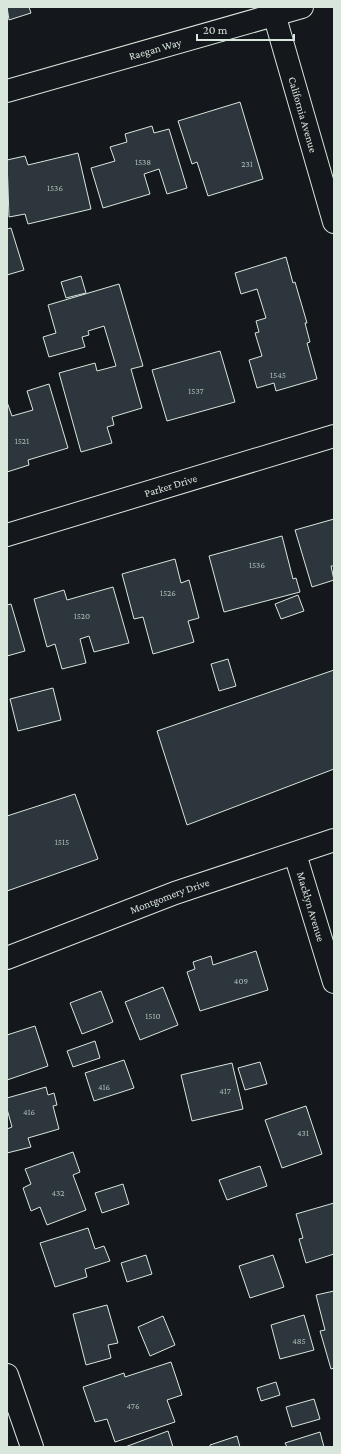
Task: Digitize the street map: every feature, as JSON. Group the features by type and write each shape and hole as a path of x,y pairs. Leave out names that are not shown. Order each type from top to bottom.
{"street":[{"name":"Raegan Way","path":"7,90 274,11 302,7"},
{"name":"California Avenue","path":"274,11 334,222"},
{"name":"Parker Drive","path":"7,535 334,436"},
{"name":"Montgomery Drive","path":"7,958 175,893 296,854 334,840"},
{"name":"Macklyn Avenue","path":"296,854 334,982"},
{"path":"7,1375 32,1447"}],"building":[{"path":"7,7 29,7 31,13 9,20"},
{"path":"240,102 263,179 208,196 197,162 192,164 178,121"},
{"path":"152,126 154,133 169,129 187,188 167,194 159,169 144,174 150,194 103,208 91,168 115,161 110,147 127,142 125,134"},
{"path":"78,153 91,209 28,224 25,214 9,217 7,160 25,156 28,165"},
{"path":"11,228 24,270 7,275 7,229"},
{"path":"286,257 293,283 295,282 307,323 305,323 310,342 307,343 317,379 276,391 274,383 257,388 249,360 262,356 255,333 259,332 256,321 266,318 257,289 241,294 235,273"},
{"path":"81,276 86,293 66,298 61,282"},
{"path":"119,284 143,366 131,369 142,408 112,417 114,425 107,427 112,443 81,452 59,373 95,363 97,371 116,366 104,326 88,331 89,335 82,337 85,347 49,357 43,337 56,333 48,305"},
{"path":"220,351 235,402 167,421 152,370"},
{"path":"49,384 68,448 28,460 29,465 7,472 7,402 12,416 33,410 27,391"},
{"path":"334,519 334,566 331,566 334,580 312,587 295,530"},
{"path":"282,536 293,579 296,578 300,592 224,612 209,556"},
{"path":"175,559 181,583 189,580 199,618 188,621 194,642 153,654 143,617 134,619 122,574"},
{"path":"113,587 129,643 94,652 89,636 80,639 86,663 62,669 55,644 47,647 34,599 64,590 67,600"},
{"path":"298,595 304,611 281,619 275,604"},
{"path":"11,604 25,651 7,656 7,605"},
{"path":"228,659 236,686 219,691 211,664"},
{"path":"334,670 334,769 187,825 157,731"},
{"path":"53,688 61,720 18,731 10,699"},
{"path":"75,794 98,859 7,891 7,816"},
{"path":"256,951 268,990 200,1011 187,972 195,969 193,962 211,956 213,965"},
{"path":"163,987 178,1025 140,1040 125,1002"},
{"path":"101,991 113,1022 82,1034 70,1003"},
{"path":"35,1026 48,1066 7,1080 7,1035"},
{"path":"95,1041 100,1058 73,1067 67,1051"},
{"path":"124,1060 134,1088 94,1101 85,1073"},
{"path":"260,1062 267,1084 245,1090 238,1068"},
{"path":"232,1063 243,1109 192,1121 181,1075"},
{"path":"46,1087 48,1095 54,1093 57,1105 53,1106 59,1129 28,1138 31,1147 7,1153 7,1129 12,1127 7,1109 7,1098"},
{"path":"306,1106 322,1154 282,1168 265,1120"},
{"path":"73,1152 80,1172 73,1175 86,1210 47,1225 40,1207 31,1211 23,1188 31,1184 25,1169"},
{"path":"260,1166 267,1186 227,1200 219,1180"},
{"path":"123,1184 129,1204 102,1213 95,1193"},
{"path":"334,1203 334,1254 306,1263 299,1239 303,1238 296,1214"},
{"path":"88,1228 95,1249 104,1246 110,1261 85,1269 87,1277 55,1287 40,1243"},
{"path":"146,1255 152,1274 127,1282 121,1263"},
{"path":"273,1255 284,1287 250,1298 239,1266"},
{"path":"334,1291 334,1368 331,1369 320,1331 325,1330 316,1295"},
{"path":"107,1305 118,1343 108,1345 111,1358 86,1365 73,1314"},
{"path":"304,1315 314,1350 280,1359 271,1325"},
{"path":"163,1316 175,1345 150,1356 138,1327"},
{"path":"171,1362 182,1395 167,1400 175,1422 115,1442 107,1419 95,1422 83,1387 124,1373 125,1377"},
{"path":"276,1382 280,1395 261,1401 257,1388"},
{"path":"314,1399 320,1419 292,1427 286,1407"},
{"path":"168,1431 173,1447 125,1447"},
{"path":"320,1432 324,1447 287,1447 285,1443"},
{"path":"237,1436 240,1447 210,1447 210,1445"}]}
